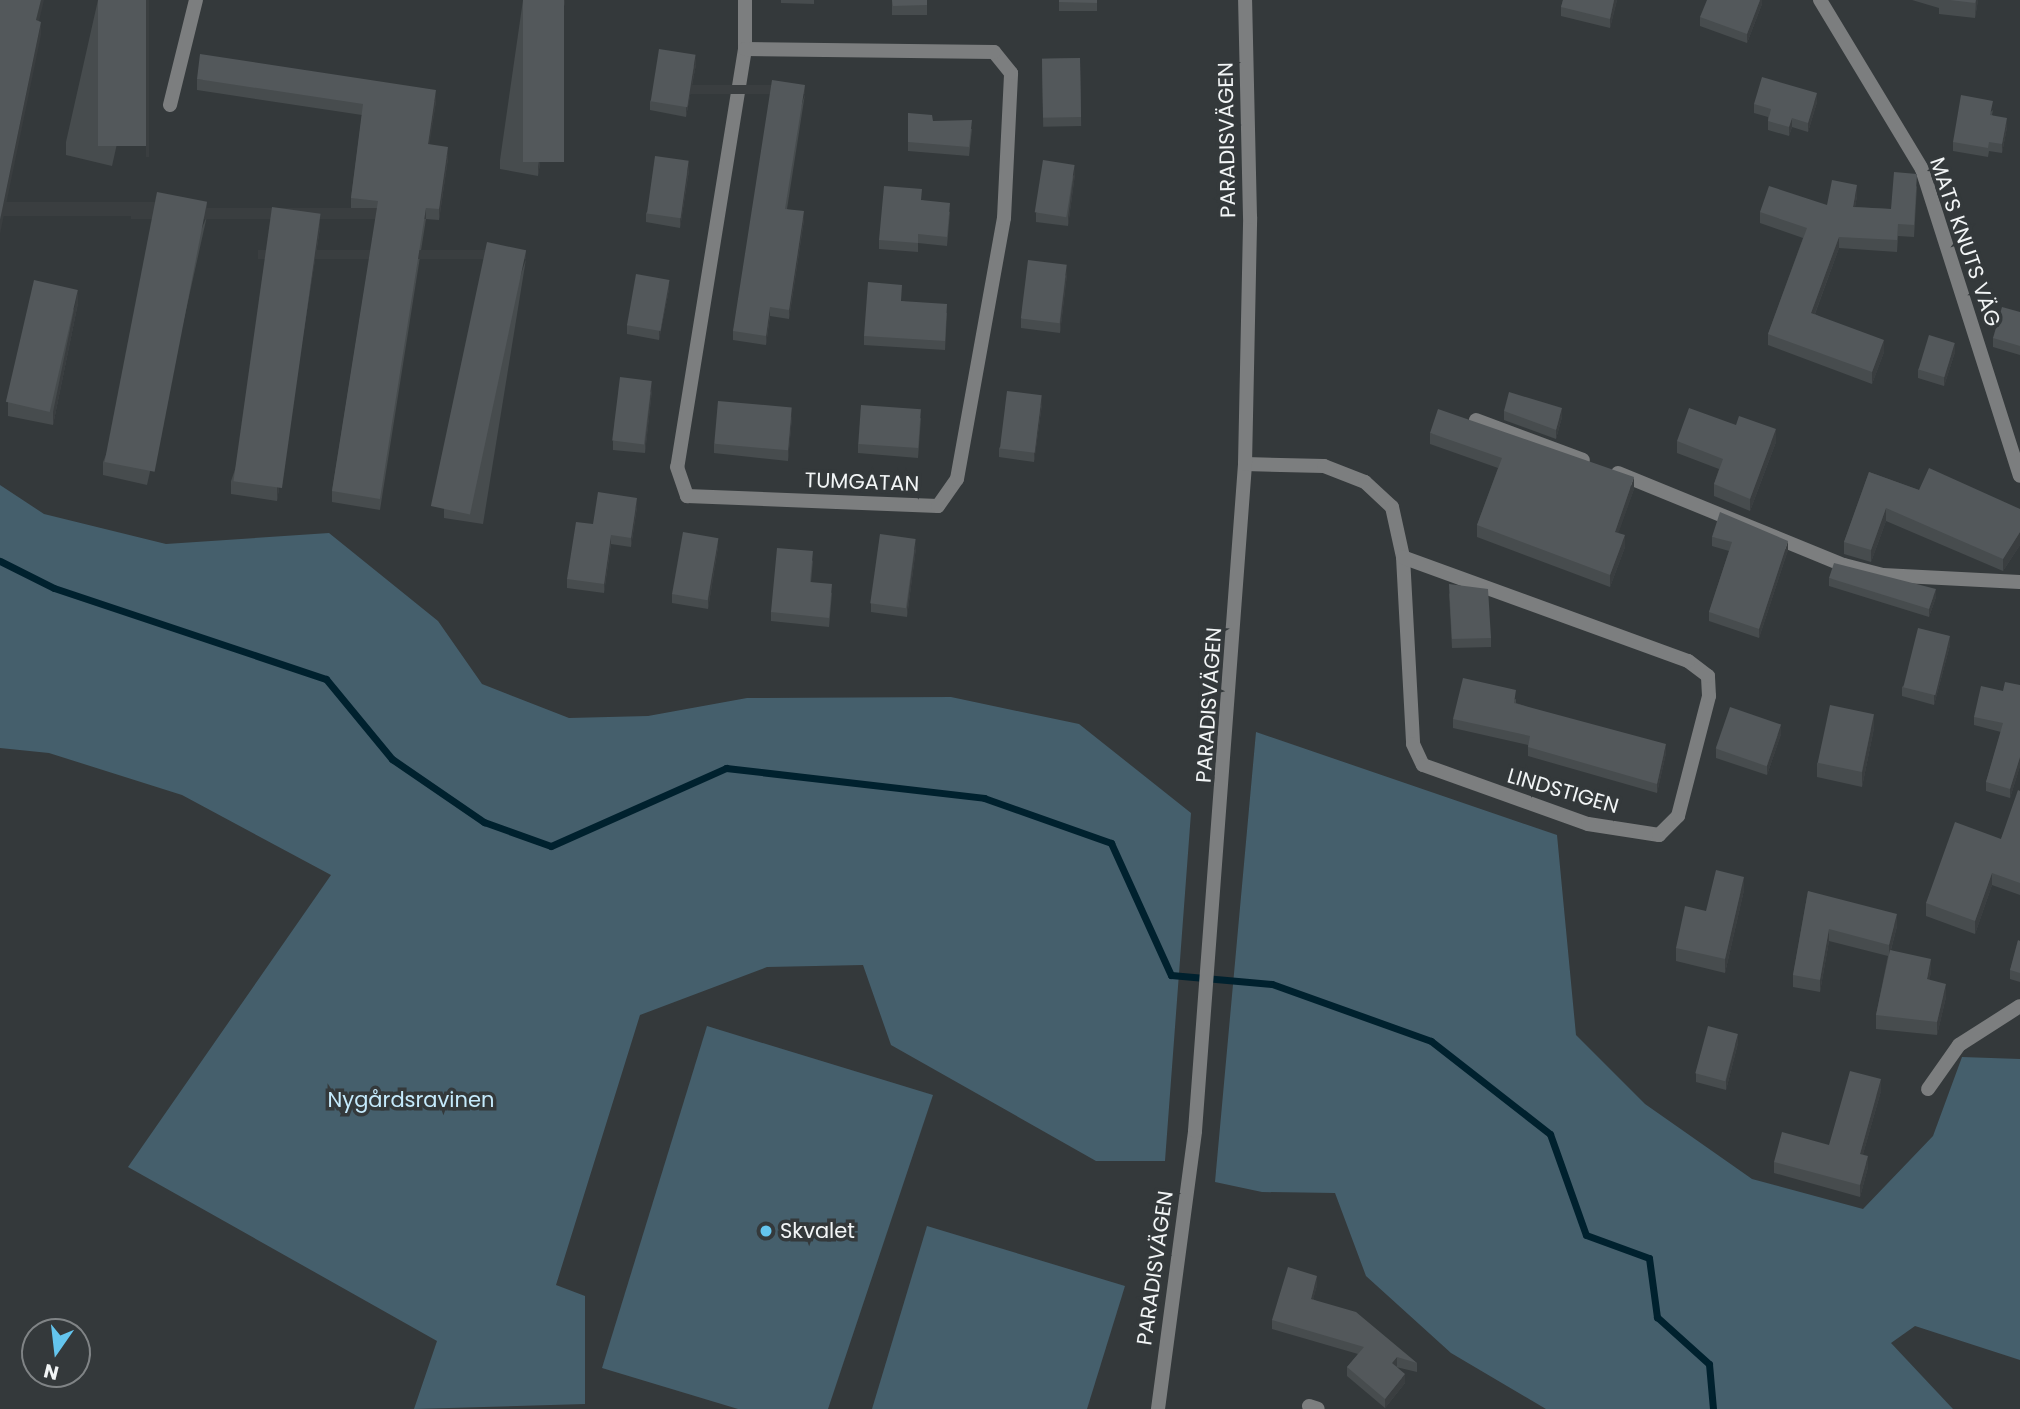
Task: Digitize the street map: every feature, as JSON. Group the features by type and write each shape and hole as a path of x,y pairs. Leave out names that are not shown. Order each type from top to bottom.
{"street":[{"path":"170,105 196,0"},
{"name":"TUMGATAN","path":"744,0 745,49 677,467 687,496 938,506 957,479 1004,218 1011,72 995,52 745,49"},
{"name":"PARADISVÄGEN","path":"1158,1409 1195,1131 1220,848 1245,464 1250,217 1245,0"},
{"name":"MATS KNUTS VÄG","path":"1820,0 1922,169 2020,475"},
{"path":"1476,421 1746,520 1844,565 1883,575 2020,582"},
{"name":"LINDSTIGEN","path":"1245,464 1324,466 1365,482 1392,508 1404,557 1413,744 1423,765 1588,824 1659,835 1678,817 1709,696 1708,676 1688,662 1404,557"},
{"path":"1928,1089 1959,1045 2020,1006"}],"green space":[{"name":"Nygårdsravinen","path":"0,485 44,514 166,544 329,533 438,621 482,684 569,718 648,716 747,698 951,697 1079,724 1191,813 1165,1161 1096,1161 891,1045 863,965 767,967 640,1015 556,1285 585,1296 585,1404 414,1409 437,1341 128,1167 331,875 182,795 49,753 0,748"},
{"path":"1256,732 1557,835 1576,1035 1645,1104 1752,1179 1863,1209 1933,1136 1962,1057 2020,1059 2020,1360 1915,1326 1891,1343 1953,1409 1546,1409 1451,1353 1366,1276 1335,1193 1262,1192 1215,1182"},
{"name":"Skvalet","path":"707,1026 933,1095 828,1409 738,1409 602,1368"},
{"path":"927,1226 1125,1286 1087,1409 872,1409"}],"building":[{"path":"0,0 41,0 36,20 41,22 0,220"},
{"path":"98,0 146,0 146,146 98,146"},
{"path":"523,0 564,0 564,162 523,162"},
{"path":"892,0 927,0 927,5 893,6"},
{"path":"1097,0 1097,3 1059,2"},
{"path":"1563,0 1614,0 1610,19 1561,7"},
{"path":"1707,0 1760,0 1747,34 1700,17"},
{"path":"1950,0 1976,0 1975,3"},
{"path":"659,49 696,55 687,107 651,101"},
{"path":"200,54 436,90 428,144 448,147 439,209 426,208 380,499 332,491 378,201 351,198 363,104 197,79"},
{"path":"1080,58 1081,117 1043,118 1042,59"},
{"path":"1762,77 1817,93 1808,123 1792,118 1789,127 1768,121 1771,109 1754,104"},
{"path":"772,80 805,85 785,209 804,211 789,310 770,307 766,336 733,331"},
{"path":"1961,95 1993,101 1990,115 2007,118 2002,144 1989,142 1988,148 1953,142"},
{"path":"908,113 932,115 933,121 972,120 969,147 908,142"},
{"path":"655,156 689,161 681,218 647,213"},
{"path":"1043,160 1075,165 1066,217 1035,212"},
{"path":"1894,172 1917,174 1914,225 1898,224 1897,240 1839,237 1811,313 1884,340 1872,372 1768,334 1807,228 1760,212 1769,186 1827,205 1832,180 1857,185 1853,207 1891,209"},
{"path":"884,186 922,189 921,200 950,203 947,237 918,234 918,243 879,240"},
{"path":"157,192 207,202 155,472 105,462"},
{"path":"272,207 321,214 282,488 233,481"},
{"path":"487,242 526,250 470,514 431,506"},
{"path":"1028,260 1067,265 1060,323 1021,319"},
{"path":"636,274 669,280 660,331 627,325"},
{"path":"34,280 78,290 50,412 6,402"},
{"path":"868,282 902,285 901,301 947,304 945,341 864,336"},
{"path":"2002,307 2020,312 2020,346 1993,338"},
{"path":"1929,335 1955,343 1944,377 1918,369"},
{"path":"620,377 652,381 644,444 612,441"},
{"path":"1007,391 1042,395 1035,453 1000,449"},
{"path":"1509,392 1562,408 1556,430 1504,411"},
{"path":"718,401 792,407 788,450 714,444"},
{"path":"861,405 921,409 918,448 858,444"},
{"path":"1689,408 1736,425 1739,416 1776,429 1750,499 1714,484 1723,459 1677,441"},
{"path":"1438,409 1634,477 1615,532 1625,535 1610,575 1477,525 1502,458 1430,433"},
{"path":"1929,468 2020,509 2020,532 2003,559 1886,508 1871,550 1844,542 1869,472 1919,490"},
{"path":"598,492 637,498 631,538 611,535 604,584 567,579 576,522 593,524"},
{"path":"1720,512 1788,541 1759,629 1709,612 1732,542 1712,537"},
{"path":"683,532 718,538 708,600 672,594"},
{"path":"880,534 916,539 906,608 870,603"},
{"path":"777,548 813,551 810,582 832,584 829,618 771,612"},
{"path":"1834,563 1936,589 1929,609 1829,578"},
{"path":"1449,584 1488,589 1491,638 1452,639"},
{"path":"1918,628 1950,636 1935,695 1903,687"},
{"path":"1463,678 1516,690 1514,703 1666,744 1657,784 1528,747 1530,736 1453,719"},
{"path":"2005,682 2020,685 2020,757 2010,789 1986,782 2003,723 1974,717 1981,686 2003,691"},
{"path":"1830,705 1874,714 1862,772 1818,763"},
{"path":"1730,707 1781,725 1767,766 1716,749"},
{"path":"2018,790 2020,883 1992,873 1975,921 1926,903 1955,822 2001,839"},
{"path":"1716,870 1744,877 1725,959 1676,948 1685,906 1706,911"},
{"path":"1808,891 1897,914 1889,945 1829,929 1820,980 1793,975"},
{"path":"2018,940 2020,941 2020,973 2010,970"},
{"path":"1890,950 1931,959 1927,979 1946,984 1937,1022 1876,1015"},
{"path":"1708,1026 1738,1034 1725,1081 1695,1073"},
{"path":"1850,1071 1881,1079 1860,1154 1868,1156 1860,1185 1774,1162 1782,1132 1829,1145"},
{"path":"1288,1267 1317,1276 1311,1299 1356,1312 1417,1363 1397,1357 1392,1363 1405,1374 1385,1399 1347,1367 1364,1347 1272,1320"}],"waterway":[{"path":"0,561 54,588 326,679 392,759 484,822 551,846 726,768 984,798 1111,843 1171,975 1272,984 1431,1041 1550,1134 1586,1235 1649,1258 1657,1317 1709,1364 1713,1409"}],"place":[{"name":"Skvalet","path":"766,1231"}]}
